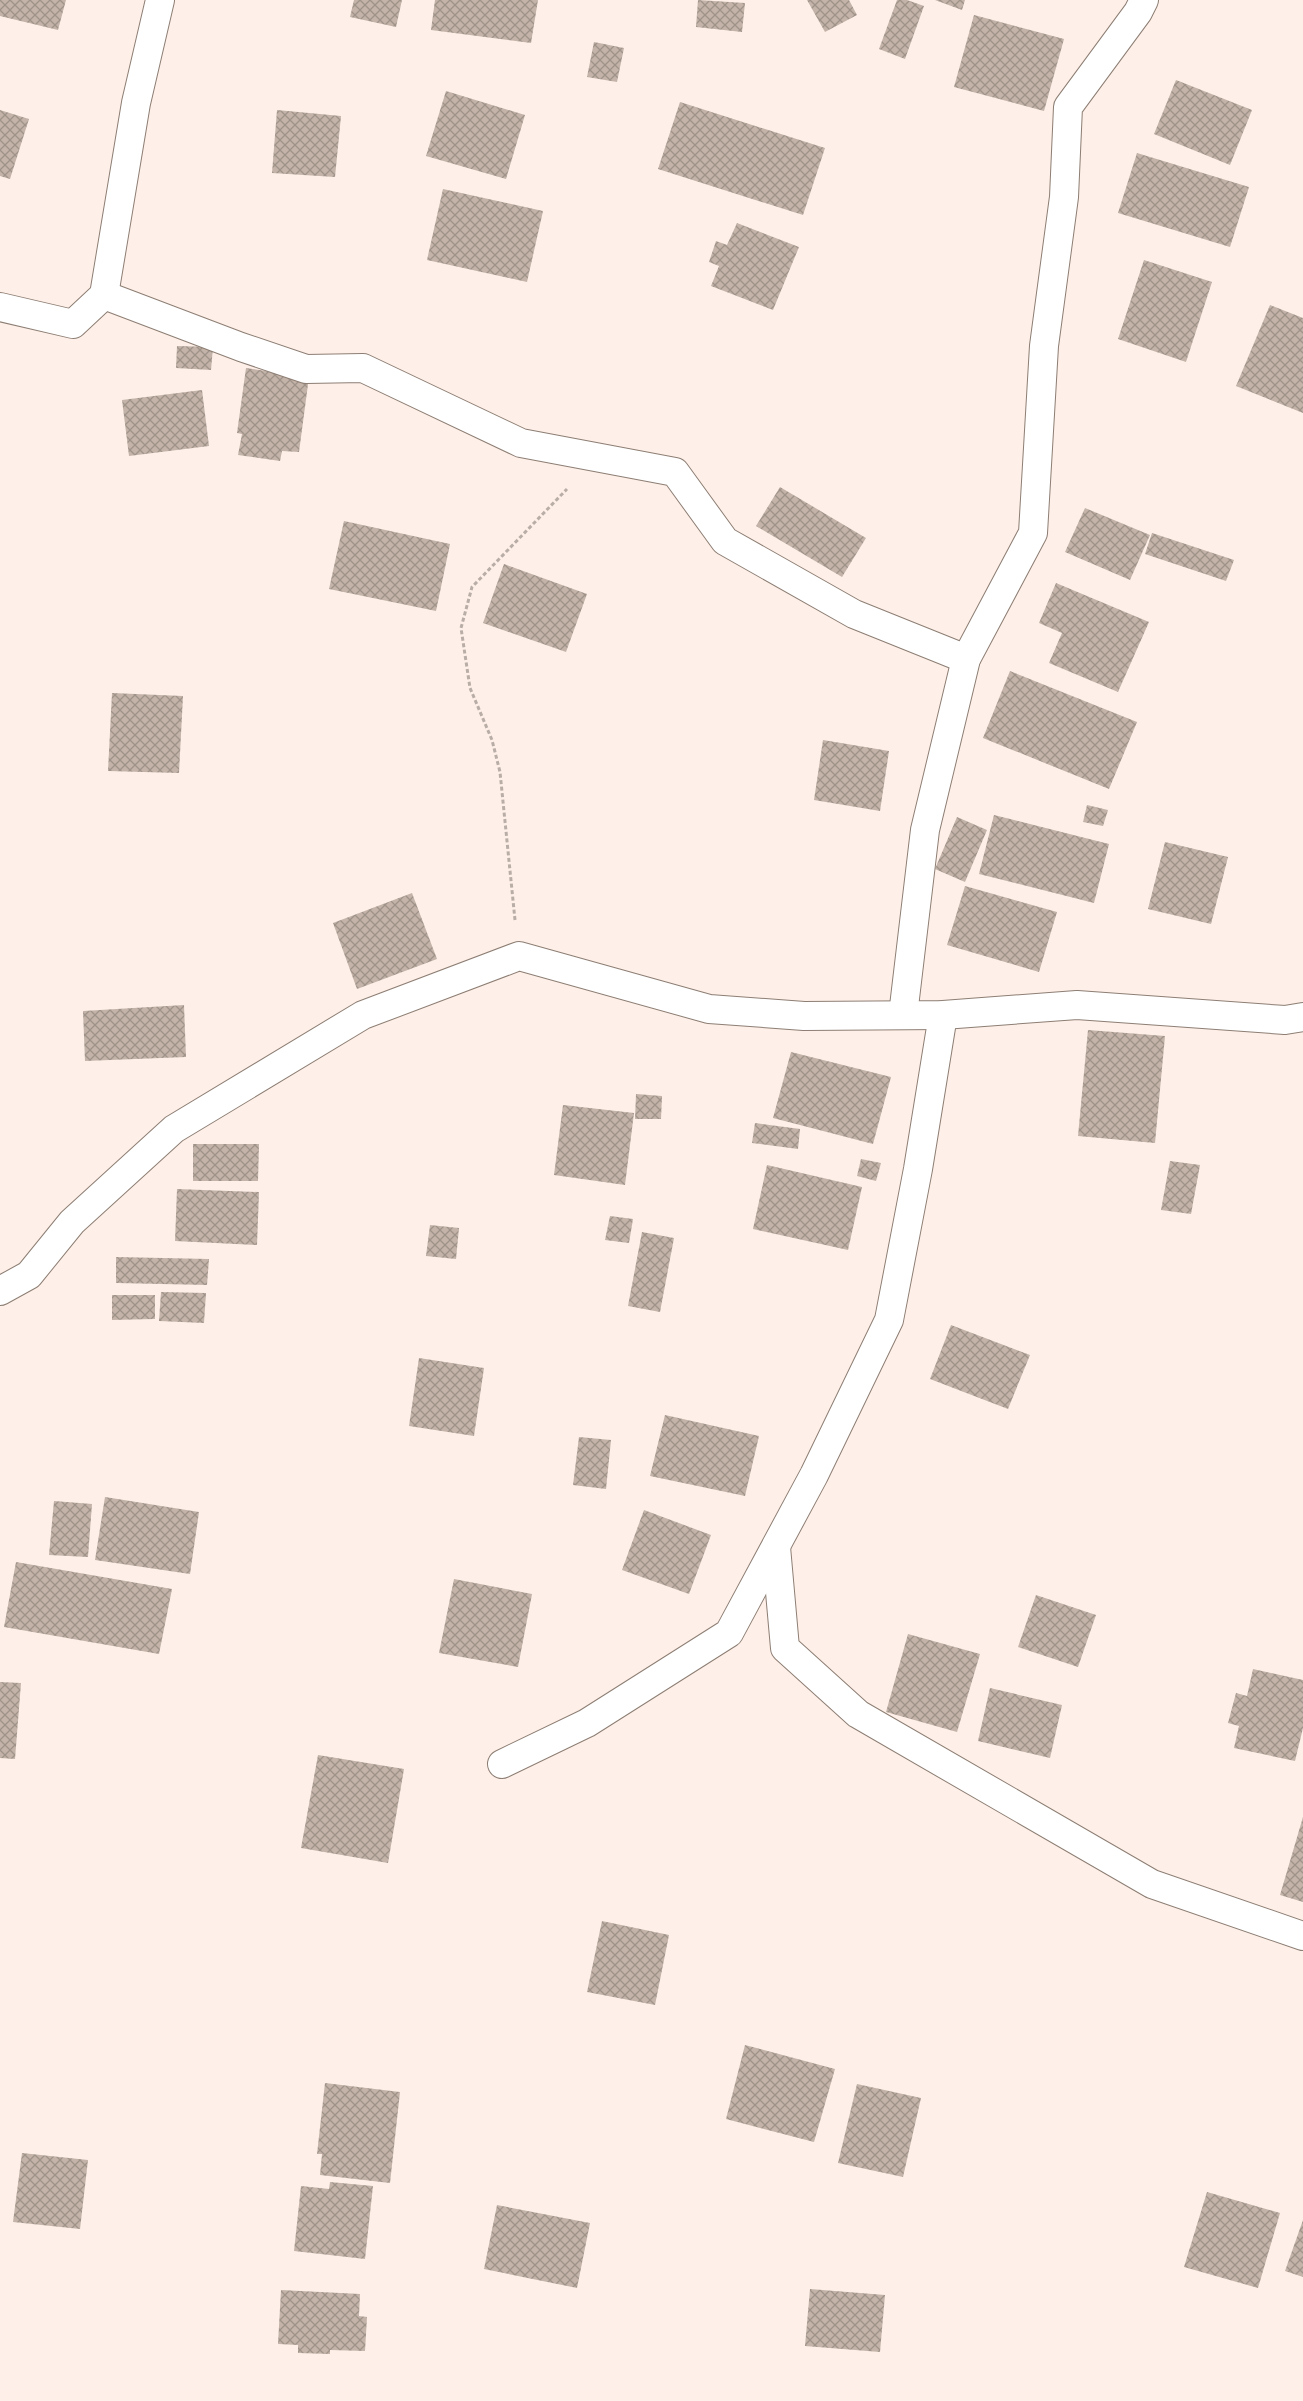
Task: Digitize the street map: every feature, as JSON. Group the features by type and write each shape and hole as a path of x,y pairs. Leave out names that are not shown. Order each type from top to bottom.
{"street":[{"path":"0,307 73,324 104,295 136,103 160,0"},
{"path":"903,1015 925,830 966,659 1034,533 1044,346 1064,197 1068,107 1138,12 1144,0"},
{"path":"104,295 241,347 306,369 363,368 520,443 675,472 725,541 854,614 966,659"},
{"path":"0,1291 28,1275 72,1222 174,1129 363,1015 519,956 709,1010 804,1016 942,1015 1077,1005 1285,1020 1303,1017"},
{"path":"502,1764 587,1722 729,1633 814,1475 890,1320 918,1169 942,1015"},
{"path":"776,1548 785,1648 858,1714 1152,1884 1303,1936"}],"path":[{"path":"519,956 500,772 492,740 470,688 460,628 472,587 598,457"}],"building":[{"path":"0,0 66,0 58,30 0,16"},
{"path":"354,0 402,0 396,27 350,17"},
{"path":"435,0 538,0 531,43 431,30"},
{"path":"698,0 745,3 742,32 696,27"},
{"path":"807,0 849,0 857,15 825,32"},
{"path":"897,0 907,0 924,6 905,59 879,49"},
{"path":"935,0 965,0 962,10"},
{"path":"974,15 1064,39 1044,111 954,87"},
{"path":"594,42 624,48 617,82 587,77"},
{"path":"1176,80 1252,110 1230,165 1154,134"},
{"path":"446,91 525,115 506,179 426,156"},
{"path":"680,102 825,148 803,215 658,169"},
{"path":"0,110 29,119 10,179 0,176"},
{"path":"277,110 341,116 335,177 272,173"},
{"path":"1137,153 1249,187 1230,247 1118,213"},
{"path":"443,189 543,211 527,282 427,260"},
{"path":"737,223 799,247 773,310 711,286 719,266 709,262 716,241 727,245"},
{"path":"1144,260 1212,282 1186,362 1118,339"},
{"path":"1270,305 1303,318 1303,413 1236,386"},
{"path":"177,346 213,347 211,370 176,368"},
{"path":"246,368 309,377 299,452 282,451 280,461 238,455 242,434 237,433"},
{"path":"202,390 209,446 129,456 122,400"},
{"path":"780,487 866,538 842,577 756,526"},
{"path":"1085,508 1150,535 1130,580 1065,552"},
{"path":"344,521 450,544 436,611 329,589"},
{"path":"1152,533 1234,560 1226,581 1145,554"},
{"path":"504,564 587,594 566,652 483,623"},
{"path":"1056,583 1149,622 1118,692 1049,663 1062,633 1039,623"},
{"path":"1010,671 1137,722 1109,789 983,738"},
{"path":"112,693 183,696 179,773 108,771"},
{"path":"823,740 889,751 880,811 814,800"},
{"path":"1087,805 1108,810 1103,826 1083,822"},
{"path":"994,815 1109,844 1094,903 979,874"},
{"path":"957,817 987,830 965,882 935,869"},
{"path":"1165,842 1228,857 1211,924 1148,909"},
{"path":"965,886 1057,912 1039,972 947,945"},
{"path":"412,893 437,959 357,989 333,923"},
{"path":"184,1005 186,1057 85,1061 83,1011"},
{"path":"1088,1030 1165,1036 1155,1143 1078,1136"},
{"path":"791,1052 891,1077 873,1144 773,1118"},
{"path":"636,1094 662,1096 661,1119 635,1119"},
{"path":"563,1105 634,1113 625,1185 554,1175"},
{"path":"755,1123 800,1129 798,1149 752,1143"},
{"path":"193,1144 259,1144 258,1181 193,1181"},
{"path":"861,1159 881,1163 876,1181 857,1176"},
{"path":"1170,1161 1200,1165 1191,1214 1161,1210"},
{"path":"767,1165 862,1187 848,1250 753,1229"},
{"path":"177,1189 259,1192 257,1245 175,1241"},
{"path":"610,1216 633,1219 629,1243 605,1240"},
{"path":"430,1225 459,1228 456,1259 426,1256"},
{"path":"642,1232 674,1238 660,1312 628,1306"},
{"path":"116,1257 209,1259 207,1285 116,1283"},
{"path":"161,1292 206,1293 204,1323 159,1321"},
{"path":"112,1295 155,1295 155,1319 112,1320"},
{"path":"951,1325 1030,1355 1008,1409 930,1379"},
{"path":"419,1358 484,1368 474,1436 409,1426"},
{"path":"665,1415 759,1436 745,1496 650,1476"},
{"path":"579,1437 611,1440 606,1489 573,1485"},
{"path":"105,1497 199,1512 190,1574 95,1560"},
{"path":"54,1501 92,1504 88,1557 49,1555"},
{"path":"644,1510 711,1535 689,1594 622,1570"},
{"path":"16,1562 172,1589 159,1654 4,1627"},
{"path":"454,1579 532,1594 518,1667 439,1653"},
{"path":"1036,1595 1096,1615 1078,1667 1018,1647"},
{"path":"908,1634 980,1654 957,1732 886,1712"},
{"path":"1253,1669 1303,1680 1303,1728 1295,1761 1234,1748 1239,1726 1228,1723 1236,1693 1247,1696"},
{"path":"0,1682 21,1683 15,1759 0,1758"},
{"path":"990,1688 1062,1705 1050,1758 978,1741"},
{"path":"318,1755 404,1769 388,1863 301,1848"},
{"path":"1303,1817 1303,1902 1280,1895"},
{"path":"602,1921 669,1935 655,2005 587,1992"},
{"path":"745,2045 835,2069 814,2142 726,2119"},
{"path":"325,2083 400,2092 390,2183 320,2175 322,2154 317,2154"},
{"path":"857,2084 921,2098 903,2177 838,2163"},
{"path":"22,2153 88,2160 80,2229 13,2222"},
{"path":"330,2182 373,2186 365,2259 294,2251 301,2186 329,2189"},
{"path":"1207,2192 1280,2213 1258,2288 1184,2267"},
{"path":"497,2205 590,2223 577,2288 484,2269"},
{"path":"1303,2220 1303,2277 1285,2271"},
{"path":"810,2289 885,2295 880,2352 805,2346"},
{"path":"281,2290 360,2294 359,2316 367,2317 365,2351 330,2350 330,2354 298,2353 298,2345 278,2344"}]}
